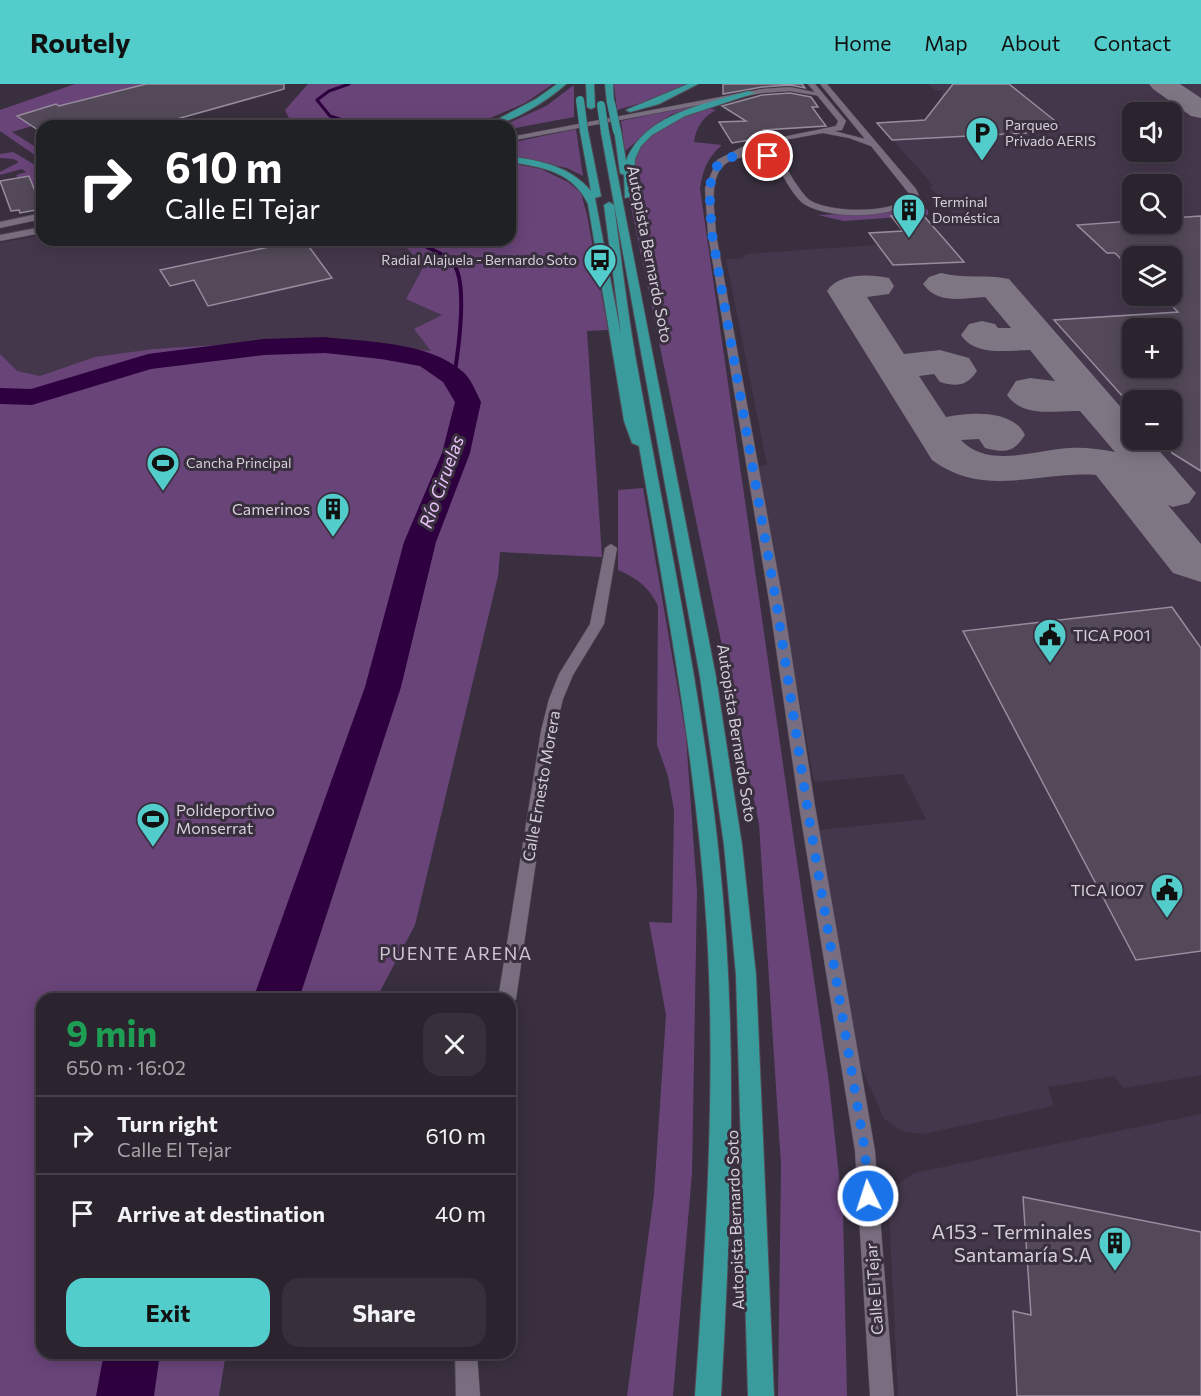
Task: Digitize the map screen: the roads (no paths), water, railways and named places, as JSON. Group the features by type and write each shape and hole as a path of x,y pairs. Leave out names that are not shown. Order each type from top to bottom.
{"highway":[{"path":"501,120 539,101 562,84"},
{"name":"Autopista Bernardo Soto","path":"590,84 591,107 601,132 634,281 708,677 735,856 746,975 761,1396"},
{"name":"Autopista Bernardo Soto","path":"598,84 601,132 618,281 656,495 699,762 711,868 721,1010 716,1250 708,1396"},
{"name":"Autopista Bernardo Soto","path":"609,84 628,196"},
{"path":"630,110 698,85"},
{"path":"644,114 685,96 698,85"},
{"path":"634,281 628,196 631,158 635,149 649,134 686,113 751,93"},
{"name":"Autopista Bernardo Soto","path":"580,96 594,190 618,281"},
{"path":"516,160 546,166 569,174 588,191 593,204 630,421 656,495"}],"street":[{"path":"516,138 790,84"},
{"path":"726,157 777,139 839,128 843,121 811,84"},
{"path":"777,139 774,147 803,200 817,207 860,211 904,206 913,199 913,191 823,84"},
{"path":"751,93 790,89 820,94"},
{"path":"516,132 630,110"},
{"path":"820,131 851,136 875,146"},
{"path":"726,157 753,154 780,160"},
{"name":"Calle El Tejar","path":"726,157 714,171 709,188 712,234 777,607 807,806 865,1151 882,1396"},
{"path":"0,225 36,217"},
{"path":"0,230 36,223"},
{"path":"0,238 36,231"},
{"name":"Calle Ernesto Morera","path":"508,993 548,730 556,699 566,674 597,624 611,548"},
{"path":"466,1359 468,1396"}],"waterway":[{"path":"343,120 330,116 317,100 329,91 349,84"},
{"path":"425,246 452,262 460,284 461,317 454,377"},
{"name":"Río Ciruelas","path":"0,396 32,397 148,362 264,347 325,345 381,351 428,360 454,377 468,402 456,453 420,542 383,687 278,993"},
{"name":"Río Ciruelas","path":"125,1396 131,1359"}],"place":[{"name":"Parqueo Privado AERIS","path":"982,162"},
{"name":"Terminal Doméstica","path":"909,239"},
{"name":"Radial Alajuela - Bernardo Soto","path":"600,289"},
{"name":"Cancha Principal","path":"163,492"},
{"name":"Camerinos","path":"333,538"},
{"name":"TICA P001","path":"1050,664"},
{"name":"Polideportivo Monserrat","path":"153,848"},
{"name":"TICA I007","path":"1167,919"},
{"name":"A153 - Terminales Santamaría S.A","path":"1115,1272"}],"district":[{"name":"PUENTE ARENA","path":"456,954"}]}
